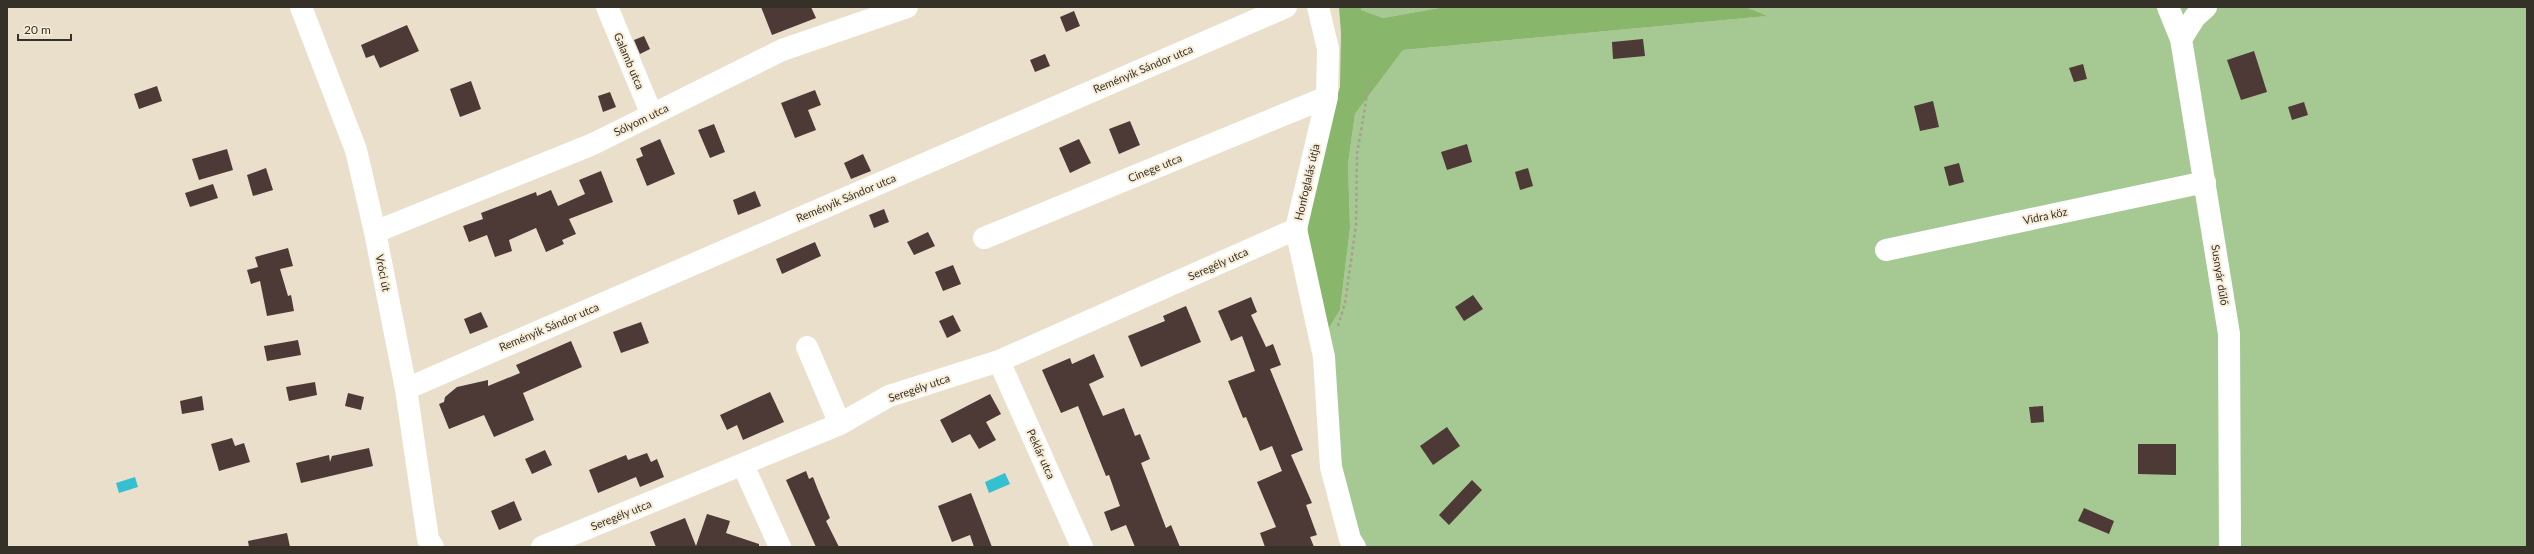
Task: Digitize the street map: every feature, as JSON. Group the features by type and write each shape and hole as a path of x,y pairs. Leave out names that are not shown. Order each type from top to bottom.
{"street":[{"name":"Vróci út","path":"301,7 356,150 375,232 406,389 428,539 433,547"},
{"name":"Galamb utca","path":"607,7 652,115"},
{"name":"Reményik Sándor utca","path":"406,389 1286,7"},
{"name":"Honfoglalás útja","path":"1318,7 1328,49 1327,97 1296,229 1324,357 1331,467 1350,540 1355,547"},
{"name":"Susnyár dűlő","path":"2168,7 2181,39 2229,334 2230,547"},
{"path":"2181,39 2195,17 2206,7"},
{"name":"Sólyom utca","path":"375,232 593,144 782,50 904,8"},
{"name":"Cinege utca","path":"984,238 1327,97"},
{"name":"Vidra köz","path":"1886,250 2205,182"},
{"name":"Seregély utca","path":"542,547 840,424 889,396 1000,361 1296,229"},
{"path":"807,347 840,424"},
{"name":"Peklár utca","path":"1000,361 1082,547"},
{"path":"743,465 780,547"}],"path":[{"path":"1324,357 1340,320 1345,303 1356,225 1357,154 1370,78"}],"green space":[{"path":"1339,7 1362,7 1361,10 1383,18 1444,7 1746,7 1767,16 1403,50 1355,114 1348,164 1350,228 1340,310 1326,333 1307,238 1312,173 1340,87 1341,33"},
{"path":"1362,7 1444,7 1383,18 1361,10"},
{"path":"1746,7 2527,7 2527,547 1355,547 1350,539 1326,333 1340,310 1350,228 1348,164 1355,114 1403,50 1766,16"}],"water":[{"path":"1005,473 1010,484 989,493 985,482"},
{"path":"135,477 138,487 119,493 116,483"}],"building":[{"path":"761,7 811,7 816,18 772,35"},
{"path":"1074,11 1080,26 1066,32 1060,17"},
{"path":"407,25 419,51 380,68 374,55 366,58 361,45"},
{"path":"644,36 650,49 640,54 634,40"},
{"path":"1643,39 1645,56 1613,59 1612,42"},
{"path":"2254,51 2267,92 2241,100 2227,60"},
{"path":"1045,54 1050,66 1035,72 1030,60"},
{"path":"2083,64 2087,79 2074,82 2069,68"},
{"path":"471,81 481,109 460,117 450,89"},
{"path":"157,86 162,101 139,109 134,94"},
{"path":"815,90 821,105 808,110 816,130 795,138 781,103"},
{"path":"610,92 616,107 603,112 598,96"},
{"path":"1933,101 1939,127 1920,131 1914,106"},
{"path":"2304,102 2308,115 2292,120 2288,107"},
{"path":"1130,121 1140,145 1119,154 1109,129"},
{"path":"714,124 725,152 710,158 698,130"},
{"path":"660,139 675,174 647,186 636,159 643,156 640,148"},
{"path":"1079,139 1091,163 1070,173 1059,148"},
{"path":"1467,144 1472,162 1447,170 1441,152"},
{"path":"227,149 233,170 199,180 192,159"},
{"path":"863,154 871,171 851,179 844,163"},
{"path":"1959,163 1964,182 1949,186 1944,167"},
{"path":"266,168 273,190 253,196 247,175"},
{"path":"1528,168 1533,186 1520,190 1515,172"},
{"path":"601,171 613,202 569,219 576,234 562,240 564,244 546,252 536,228 509,240 512,251 495,257 487,235 469,242 463,226 483,219 481,213 536,192 537,196 551,190 558,206 585,194 579,180"},
{"path":"213,184 218,198 190,207 185,193"},
{"path":"755,191 761,206 738,215 733,200"},
{"path":"884,209 889,222 874,228 869,215"},
{"path":"928,232 935,246 914,255 907,242"},
{"path":"815,242 821,256 782,274 776,259"},
{"path":"288,248 293,266 280,269 288,296 291,295 294,311 267,316 260,281 251,284 247,270 258,267 255,257"},
{"path":"953,265 961,284 943,291 935,272"},
{"path":"1473,295 1483,309 1464,321 1455,307"},
{"path":"1251,297 1257,312 1251,315 1266,347 1273,344 1281,365 1270,369 1303,450 1291,455 1312,503 1306,505 1317,535 1310,537 1314,547 1265,547 1260,533 1276,527 1257,482 1282,471 1272,446 1260,451 1246,417 1243,418 1228,381 1255,371 1242,336 1231,341 1218,311"},
{"path":"1186,306 1201,342 1141,367 1128,336 1165,321 1163,316"},
{"path":"481,312 488,327 470,334 464,319"},
{"path":"953,315 961,331 947,338 939,321"},
{"path":"641,322 649,343 621,353 613,332"},
{"path":"298,340 301,355 267,361 264,346"},
{"path":"571,341 582,367 523,393 534,420 494,437 484,415 449,429 439,404 444,402 445,397 457,387 488,380 488,386 520,373 516,365"},
{"path":"1094,354 1104,377 1089,384 1103,416 1124,408 1135,436 1140,434 1150,459 1141,463 1166,528 1171,525 1180,547 1135,547 1126,525 1111,531 1104,512 1120,506 1109,475 1106,476 1078,406 1061,413 1042,370 1070,358 1072,364"},
{"path":"315,382 317,395 289,401 286,387"},
{"path":"770,392 784,422 743,440 737,425 727,430 720,415"},
{"path":"348,393 364,397 361,410 345,406"},
{"path":"990,394 1001,414 986,422 996,440 979,449 970,434 952,443 940,420"},
{"path":"202,396 204,410 182,414 180,401"},
{"path":"2043,406 2044,422 2031,423 2029,407"},
{"path":"1447,427 1460,446 1433,465 1420,446"},
{"path":"232,438 235,446 244,443 250,462 219,471 211,444"},
{"path":"2138,444 2176,444 2176,475 2138,474"},
{"path":"369,448 373,466 301,483 296,463 329,455 330,462 332,456"},
{"path":"545,450 552,465 532,474 525,459"},
{"path":"647,453 651,462 657,459 664,477 640,487 636,477 598,493 589,470 626,455 628,460"},
{"path":"806,471 809,479 813,477 830,518 826,521 839,547 816,547 786,480"},
{"path":"1472,480 1482,490 1449,525 1439,515"},
{"path":"971,493 992,547 974,547 970,535 952,542 938,506"},
{"path":"514,501 522,520 499,530 491,511"},
{"path":"2084,508 2114,521 2109,534 2078,521"},
{"path":"707,514 730,521 726,533 759,544 759,547 656,547 650,532 685,518 696,546"},
{"path":"287,533 290,547 249,547 248,541"}]}
